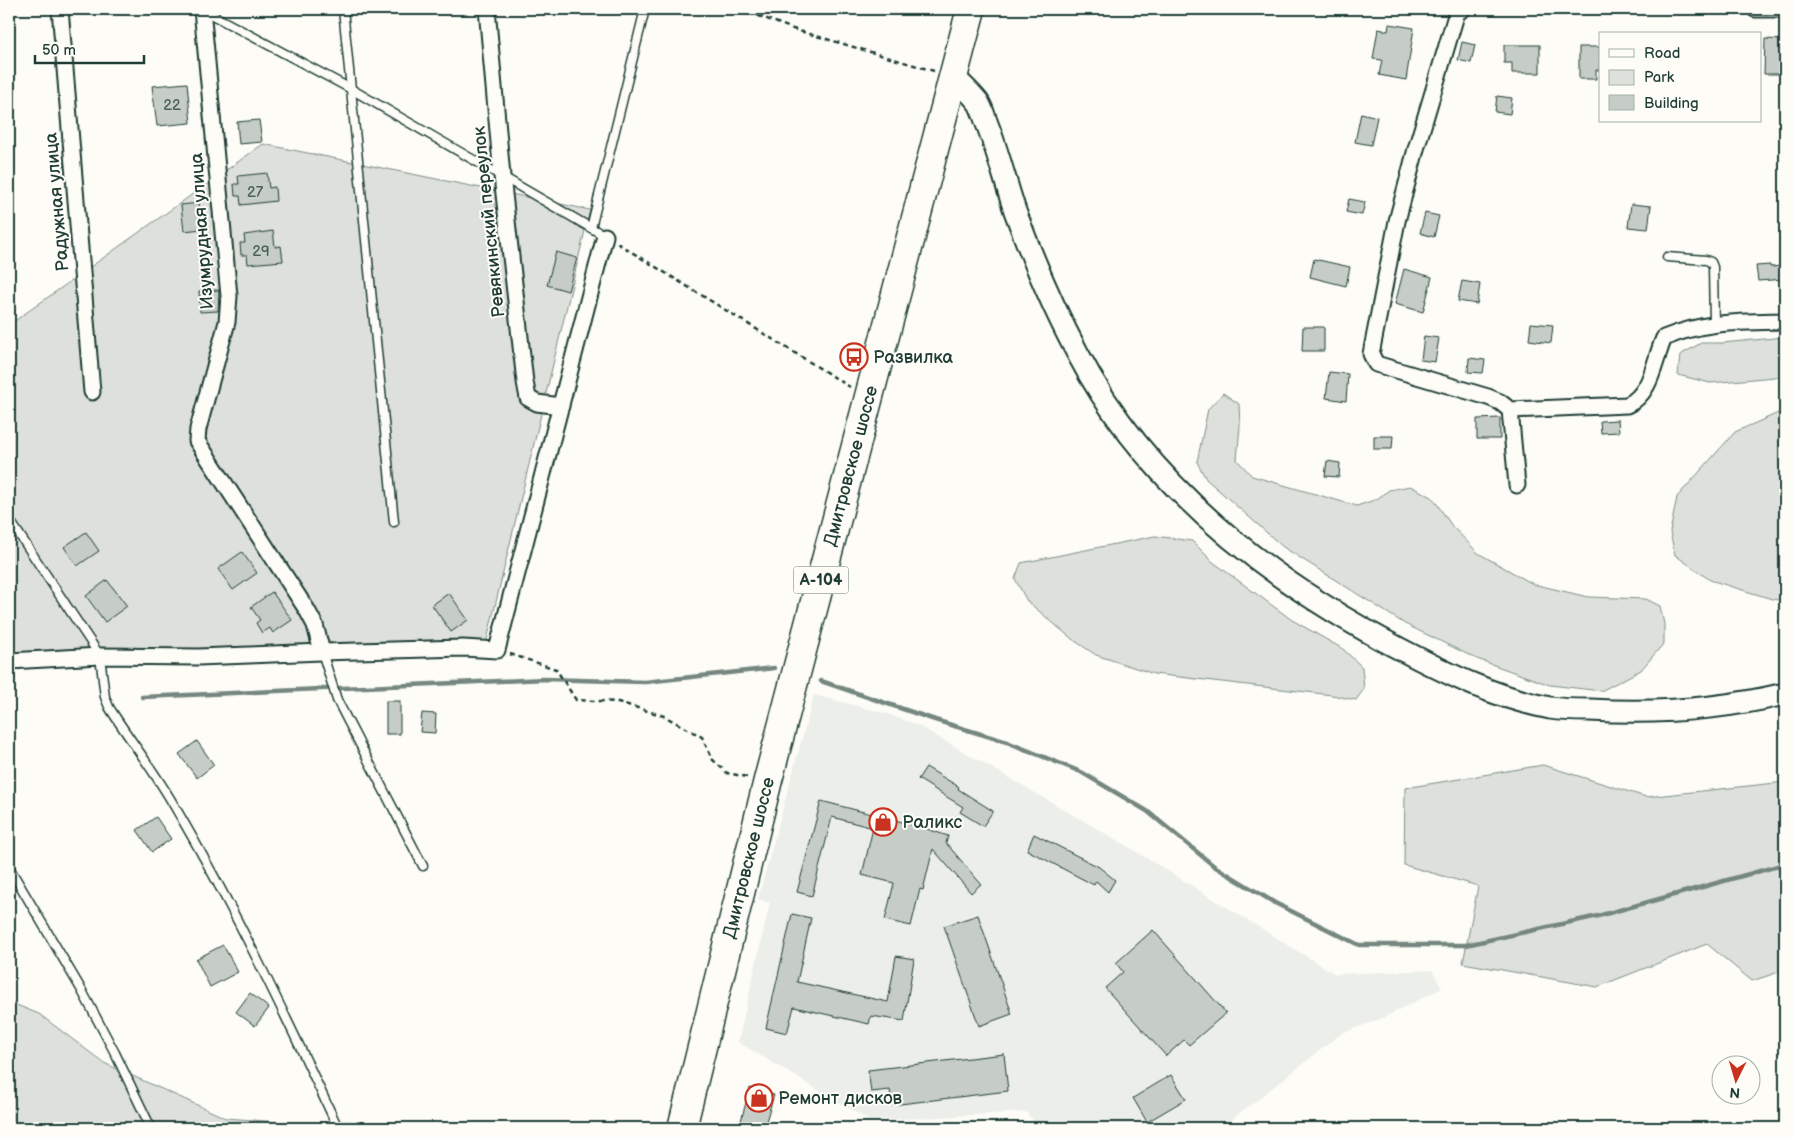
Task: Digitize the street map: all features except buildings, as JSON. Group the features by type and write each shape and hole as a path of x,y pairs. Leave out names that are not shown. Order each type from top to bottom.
{"highway":[{"name":"Дмитровское шоссе","path":"682,1128 768,780 971,9"}],"street":[{"name":"Радужная улица","path":"60,9 92,392"},
{"name":"Изумрудная улица","path":"201,9 229,296 227,322 201,416 197,441 307,610 315,625 322,652"},
{"name":"Ревякинский переулок","path":"487,9 502,176 525,382 528,398 537,403 560,406"},
{"path":"1463,9 1458,12 1397,221 1371,354 1376,364 1488,397 1500,402 1510,410 1627,405 1635,402 1647,387 1664,338 1682,330 1714,324 1785,321"},
{"path":"1755,9 1785,10"},
{"path":"954,76 980,104 1015,208 1045,287 1079,356 1115,415 1158,469 1209,520 1276,574 1355,625 1448,674 1512,699 1553,708 1621,712 1690,709 1760,700 1785,694"},
{"path":"9,661 100,656 198,658 463,648 497,650 605,236"},
{"path":"1510,410 1516,485"}],"lane":[{"path":"201,9 352,89 605,236"},
{"path":"343,9 394,522"},
{"path":"591,228 645,9"},
{"path":"1667,257 1711,262 1713,267 1714,324"},
{"path":"9,519 100,656 105,697 109,707 171,800 222,891 305,1056 338,1128"},
{"path":"322,652 337,700 423,866"},
{"path":"9,867 81,989 115,1053 150,1128"}],"path":[{"path":"741,9 793,29 954,76"},
{"path":"605,236 868,398"},
{"path":"497,650 556,669 576,700 618,702 664,716 702,737 712,759 727,774 768,780"}],"shaded area":[{"path":"814,695 888,714 919,726 1127,846 1335,974 1432,970 1442,988 1383,1018 1342,1033 1221,1128 1040,1128 1026,1112 870,1121 738,1042 770,903 758,899"}],"green space":[{"path":"263,144 590,210 485,648 227,663 9,665 9,325"},
{"path":"1785,337 1785,376 1710,383 1678,375 1680,355 1701,343"},
{"path":"1223,393 1239,404 1240,426 1237,460 1252,476 1357,506 1377,499 1389,490 1410,486 1432,497 1452,526 1478,553 1533,584 1588,597 1646,599 1660,606 1664,624 1664,643 1641,670 1601,691 1550,685 1477,659 1405,624 1283,547 1206,479 1197,462 1208,409"},
{"path":"1785,410 1785,601 1772,599 1710,580 1675,555 1670,532 1677,497 1735,432"},
{"path":"1155,536 1192,541 1213,562 1292,620 1343,649 1362,667 1364,689 1356,700 1332,695 1154,674 1096,655 1072,639 1027,601 1015,579 1021,563"},
{"path":"1543,765 1646,797 1785,782 1785,970 1752,981 1707,944 1597,987 1463,963 1478,886 1404,865 1405,788"},
{"path":"9,1002 39,1014 104,1063 226,1118 304,1124 352,1121 366,1128 9,1128"}],"waterway":[{"path":"142,697 545,679 645,682 774,668"},
{"path":"821,681 935,720 1007,742 1081,772 1147,811 1214,866 1275,903 1359,945 1466,945 1598,916 1785,864"}],"place":[{"name":"Развилка","path":"854,357"},
{"name":"Раликс","path":"883,822"},
{"name":"Ремонт дисков","path":"759,1098"}]}
